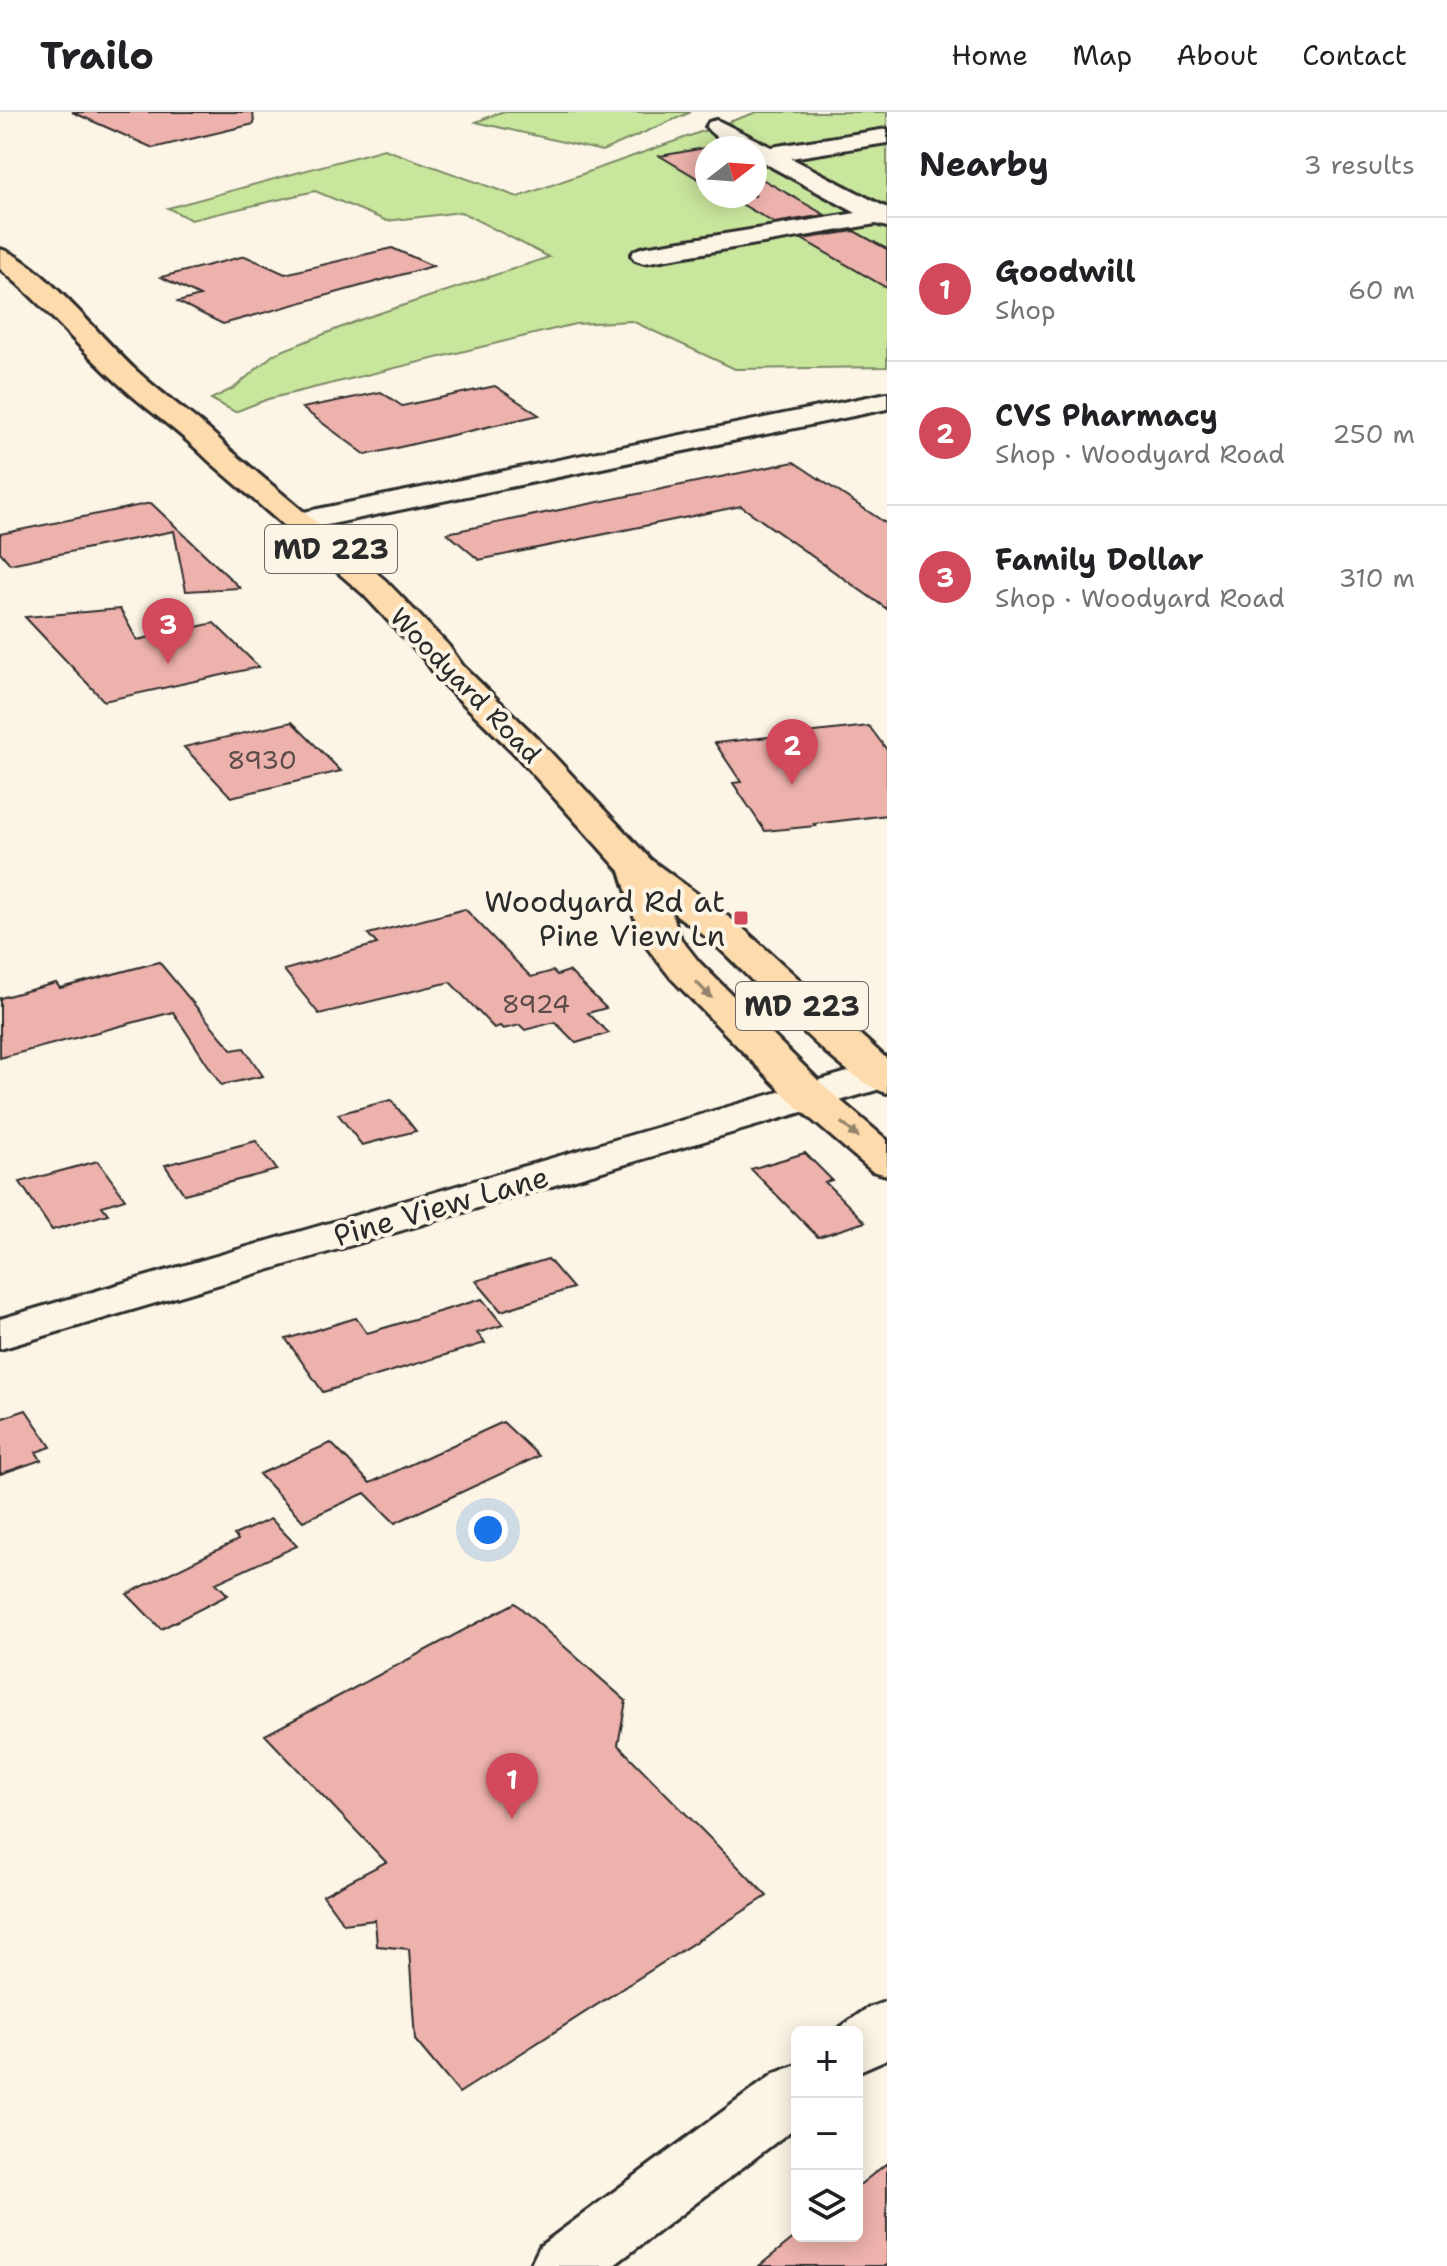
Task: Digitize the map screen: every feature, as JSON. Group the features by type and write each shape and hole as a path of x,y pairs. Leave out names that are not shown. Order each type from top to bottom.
{"main road":[{"name":"Woodyard Road","path":"0,257 43,292 130,380 198,433 350,564 411,624 451,673 526,746 638,868 724,932 844,1045 884,1078"},
{"name":"Woodyard Road","path":"638,868 662,941 701,986 812,1098 887,1162"}],"street":[{"path":"717,127 733,136"},
{"path":"767,155 876,138 887,152"},
{"path":"767,155 884,217"},
{"path":"644,255 884,217"},
{"path":"298,522 887,401"},
{"name":"Pine View Lane","path":"0,1334 884,1078"},
{"path":"863,2043 887,2026"},
{"path":"563,2266 791,2095"}],"green space":[{"path":"501,112 691,112 602,151 476,122"},
{"path":"757,112 887,112 887,367 735,369 632,321 575,324 268,399 235,412 211,399 234,388 274,354 362,319 549,257 461,212 387,221 315,191 191,220 168,208 384,149 518,197"}],"building":[{"path":"72,112 253,112 254,124 153,148"},
{"path":"695,150 695,177 660,156"},
{"path":"767,182 825,215 774,223 748,208 767,208"},
{"path":"854,231 887,249 887,288 802,239"},
{"path":"392,248 433,266 223,324 178,302 200,296 161,277 245,256 285,274"},
{"path":"495,386 539,415 366,455 302,408 381,392 402,406"},
{"path":"794,462 887,524 887,609 741,506 479,560 447,533"},
{"path":"151,503 240,588 186,591 174,531 10,564 0,552 0,534"},
{"path":"120,609 137,640 214,623 259,667 104,701 25,617"},
{"path":"292,722 341,771 231,797 184,747"},
{"path":"869,726 887,750 887,815 814,824 816,826 765,831 733,783 741,782 715,743"},
{"path":"465,909 531,977 553,971 557,975 569,971 606,1008 588,1013 609,1033 576,1043 555,1022 525,1030 520,1025 494,1028 450,982 319,1014 284,970 377,944 368,934"},
{"path":"159,962 232,1050 244,1048 263,1076 221,1085 173,1012 0,1058 0,998 56,983 60,988"},
{"path":"391,1100 416,1131 362,1145 338,1114"},
{"path":"256,1141 277,1170 184,1194 165,1165"},
{"path":"805,1153 832,1180 825,1182 865,1222 818,1237 751,1169"},
{"path":"98,1161 125,1199 102,1206 108,1214 52,1230 20,1182"},
{"path":"548,1259 573,1288 501,1311 476,1281"},
{"path":"482,1299 503,1325 477,1333 485,1343 323,1392 286,1339 356,1318 367,1333"},
{"path":"26,1410 51,1447 36,1452 41,1460 0,1474 0,1419"},
{"path":"503,1422 539,1456 395,1523 365,1493 303,1521 259,1474 331,1443 370,1483"},
{"path":"271,1519 297,1546 216,1583 228,1595 161,1629 127,1594 238,1540 234,1535"},
{"path":"515,1603 626,1701 618,1745 767,1896 459,2093 415,2040 409,1949 377,1946 375,1920 344,1924 323,1895 386,1862 265,1735"},
{"path":"887,2163 887,2266 759,2266 791,2240 863,2242 863,2182"}],"place":[{"name":"Family Dollar","path":"168,664"},
{"name":"CVS Pharmacy","path":"792,785"},
{"name":"Woodyard Rd at Pine View Ln","path":"741,918"},
{"name":"Goodwill","path":"512,1819"}]}
